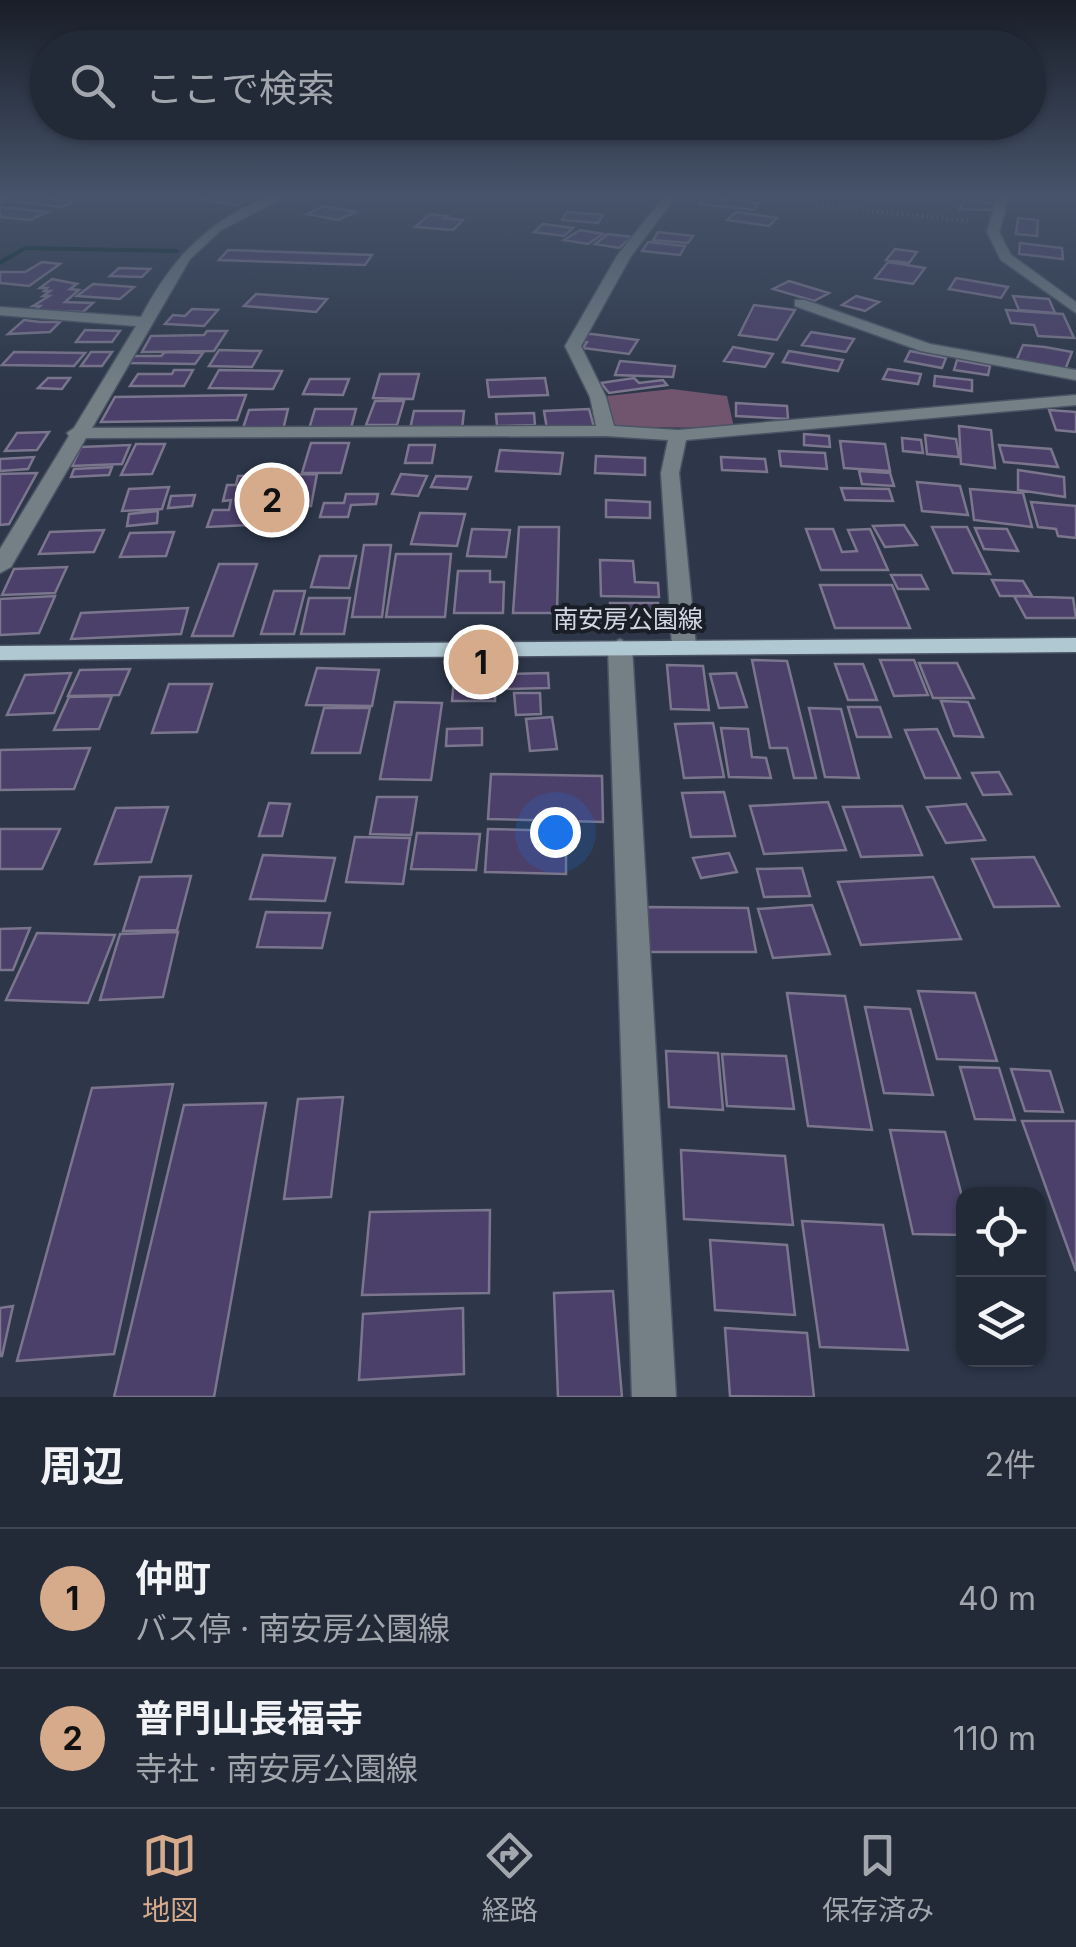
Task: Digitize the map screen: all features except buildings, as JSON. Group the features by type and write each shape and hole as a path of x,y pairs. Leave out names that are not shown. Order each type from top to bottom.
{"main road":[{"name":"南安房公園線","path":"0,653 1076,645"}],"street":[{"path":"0,567 146,322 162,287 183,259"},
{"path":"606,431 598,398 573,346 622,259"},
{"path":"1008,259 1076,309"},
{"path":"800,303 928,348 1076,375"},
{"path":"0,312 146,322"},
{"path":"76,434 748,432 1076,400"},
{"path":"678,434 670,473 684,646"},
{"path":"620,646 654,1397"}],"shaded area":[{"path":"672,389 727,396 734,428 615,427 607,396"}],"waterway":[{"path":"0,263 6,259"}],"place":[{"name":"普門山長福寺","path":"272,500"},
{"name":"仲町","path":"481,662"}]}
